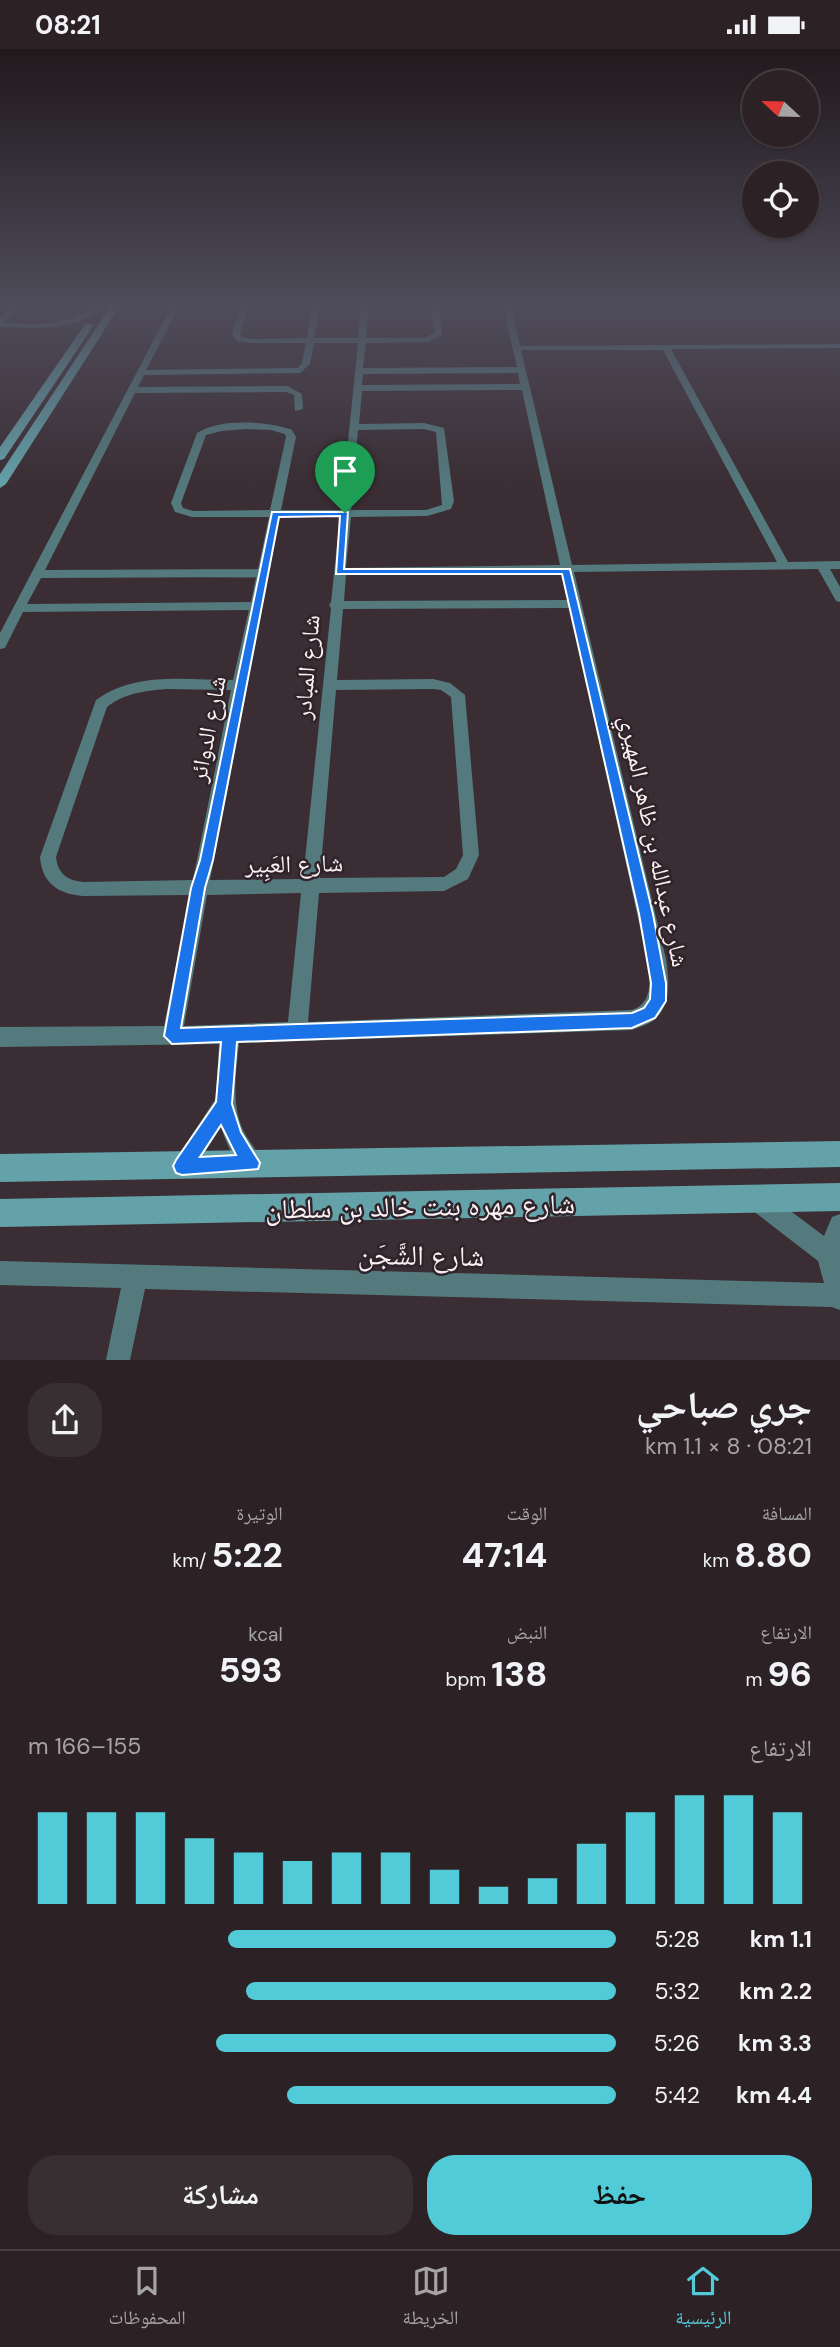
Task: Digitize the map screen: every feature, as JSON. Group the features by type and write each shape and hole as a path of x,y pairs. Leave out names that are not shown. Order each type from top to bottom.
{"street":[{"path":"0,456 60,368"},
{"path":"0,484 75,368"},
{"path":"0,645 143,368"},
{"path":"140,373 292,372 300,368"},
{"path":"677,368 784,565"},
{"path":"360,371 521,370"},
{"name":"شارع عبدالله بن ظاهر المهيري","path":"0,1037 172,1036 632,1020 644,1017 654,1008 660,992 646,914 521,370"},
{"name":"شارع المبادر","path":"297,1031 335,605 360,371"},
{"path":"358,388 525,387"},
{"path":"132,390 286,389 298,394 298,409"},
{"path":"275,514 433,513 449,504 440,430 424,426 353,427"},
{"name":"شارع الدوائر","path":"172,1036 198,888 206,860 275,514 289,432 271,427 217,428 202,433 176,502 179,510 192,514 275,514"},
{"path":"822,565 840,598"},
{"path":"339,572 566,571 840,565"},
{"path":"36,574 262,573"},
{"path":"335,605 573,604"},
{"path":"19,608 256,606"},
{"name":"شارع العَبِير","path":"239,685 134,687 107,698 98,711 48,857 53,877 74,888 198,888 444,884 464,874 471,855 458,695 445,686 433,684 329,685"},
{"path":"230,1034 224,1104 233,1136 252,1163"},
{"path":"182,1166 205,1137 224,1104"},
{"name":"شارع مهره بنت خالد بن سلطان","path":"0,1168 840,1154"},
{"name":"شارع مهره بنت خالد بن سلطان","path":"0,1213 840,1197"},
{"path":"755,1199 828,1254 840,1296"},
{"path":"828,1254 840,1225"},
{"name":"شارع الشَّجَن","path":"0,1273 840,1296"},
{"path":"118,1360 135,1278"}],"route":[{"path":"345,513 275,514 206,860 198,888 172,1036 230,1034 224,1104 233,1136 252,1163 182,1166 205,1137 224,1104 230,1034 632,1020 650,1013 658,1001 659,983 646,914 566,571 339,572 345,513"}]}
